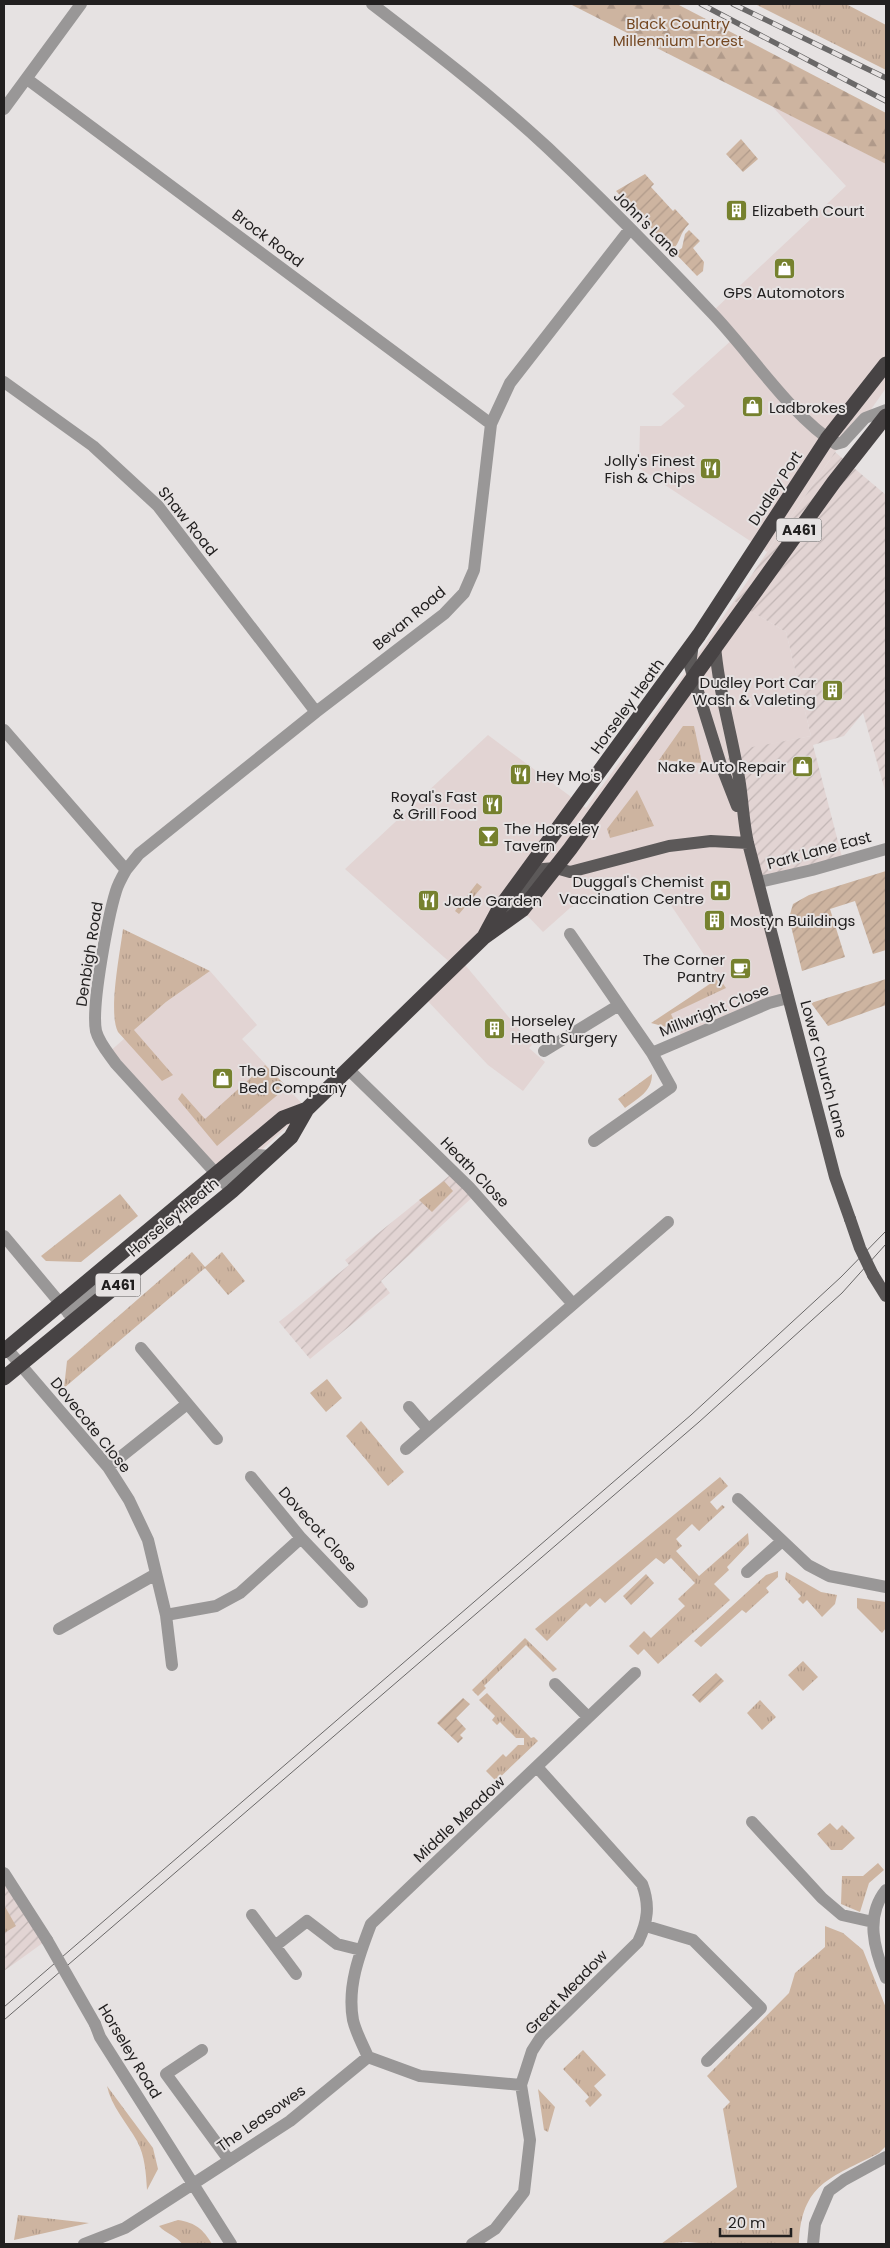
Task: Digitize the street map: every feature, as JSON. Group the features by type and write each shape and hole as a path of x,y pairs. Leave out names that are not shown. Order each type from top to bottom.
{"highway":[{"name":"Dudley Port","path":"696,639 827,438 886,364"},
{"name":"A461","path":"715,645 834,482 886,416"},
{"name":"Horseley Heath","path":"483,938 499,909 696,639"},
{"name":"Horseley Heath","path":"4,1378 10,1358 68,1313 224,1182 270,1156 291,1137 308,1109 483,938 522,910 556,868 715,645"},
{"name":"Horseley Heath","path":"10,1358 68,1313 122,1282 224,1182 283,1118 308,1109"}],"main road":[{"path":"696,639 690,666 695,675 721,765 743,820"},
{"path":"715,645 717,672 740,779 743,820 748,843"},
{"name":"Horseley Heath","path":"499,909 514,904 543,869 556,868 570,872 669,846 711,840 748,843"},
{"name":"Lower Church Lane","path":"748,843 835,1178 860,1248 886,1296"}],"street":[{"path":"4,109 81,4"},
{"name":"John's Lane","path":"372,4 461,72 540,141 712,312 794,406 827,438"},
{"name":"Brock Road","path":"26,79 491,424"},
{"name":"Bevan Road","path":"126,870 140,854 316,712 444,614 464,593 474,570 491,424 510,383 630,229"},
{"name":"Shaw Road","path":"4,382 93,446 158,506 316,712"},
{"path":"827,438 836,444 843,442 865,418 886,410"},
{"path":"4,730 126,870"},
{"name":"Park Lane East","path":"759,882 812,870 886,849"},
{"name":"Denbigh Road","path":"126,870 116,889 111,908 98,993 96,1031 102,1044 116,1064 224,1182"},
{"name":"Millwright Close","path":"570,934 652,1053 671,1087 594,1141"},
{"name":"Millwright Close","path":"652,1053 769,1003 788,998"},
{"path":"544,1051 618,1005"},
{"name":"Heath Close","path":"349,1070 469,1187 572,1303"},
{"path":"406,1449 572,1303 668,1222"},
{"path":"4,1236 68,1313"},
{"path":"141,1348 217,1439"},
{"name":"Dovecote Close","path":"10,1358 108,1467 129,1500 148,1540 166,1614 172,1665"},
{"path":"108,1467 187,1404"},
{"path":"409,1407 428,1429"},
{"name":"Dovecot Close","path":"251,1477 301,1538 362,1602"},
{"path":"738,1499 808,1565 829,1576 886,1587"},
{"path":"166,1614 198,1611 224,1602 240,1593 301,1538"},
{"path":"747,1572 782,1541"},
{"path":"59,1629 156,1574"},
{"name":"Middle Meadow","path":"368,2057 353,2020 352,1991 361,1950 371,1924 635,1673"},
{"path":"555,1684 588,1717"},
{"name":"Great Meadow","path":"472,2244 495,2229 524,2192 530,2140 521,2085 532,2051 541,2037 638,1942 646,1926 649,1902 642,1884 537,1767"},
{"path":"752,1822 822,1898 842,1915 873,1922"},
{"name":"Horseley Road","path":"4,1873 47,1940 95,2024 100,2037 231,2244"},
{"path":"886,1890 880,1897 873,1922 875,1947 886,1978"},
{"path":"252,1915 296,1974"},
{"path":"275,1946 307,1921 337,1944 361,1950"},
{"path":"646,1926 693,1940 761,2008 707,2062"},
{"name":"Horseley Road","path":"202,2050 166,2074 229,2160"},
{"path":"368,2057 420,2076 521,2085"},
{"name":"The Leasowes","path":"84,2244 125,2228 290,2121 368,2057"},
{"path":"813,2244 815,2224 829,2191 844,2180 886,2157"}],"shaded area":[{"path":"770,104 886,164 886,388 865,418 835,452 767,552 639,468 640,426 661,426 685,406 672,394 734,338 712,312 846,186"},
{"path":"835,452 886,495 886,794 863,713 844,736 813,745 843,861 759,882 726,752 811,736 786,632 734,601"},
{"path":"734,601 786,632 811,736 726,753 788,998 683,1039 669,1012 719,977 654,880 596,895 570,908 543,932 522,910 461,960 532,1045 529,1048 545,1062 523,1091 488,1065 424,997 454,966 345,869 488,735 586,808 690,666"},
{"path":"210,971 257,1025 242,1039 307,1109 225,1183 108,1053 166,1002"},
{"path":"454,1172 476,1194 381,1281 390,1293 310,1359 279,1322 349,1265 345,1260"},
{"path":"4,1873 47,1940 4,1971"}],"green space":[{"name":"Black Country Millennium Forest","path":"570,4 677,4 886,113 886,164"},
{"path":"755,4 846,4 886,25 886,70"},
{"path":"741,139 758,159 743,172 726,154"},
{"path":"645,174 654,184 651,187 673,211 675,209 689,224 672,250 616,191"},
{"path":"689,230 700,241 693,248 704,262 703,271 697,276 675,253 682,248 685,234"},
{"path":"683,726 694,726 702,763 659,760"},
{"path":"637,790 654,826 610,838 607,829"},
{"path":"886,871 886,950 873,954 855,901 830,909 845,957 802,971 789,918 793,904 809,895"},
{"path":"477,883 482,887 459,914 455,911"},
{"path":"123,929 210,971 166,1002 134,1030 173,1075 162,1081 118,1032 115,1023 114,997"},
{"path":"719,978 726,988 671,1014 676,1025 666,1027 651,1023"},
{"path":"886,979 886,1005 828,1026 811,1003"},
{"path":"265,1065 287,1087 217,1146 178,1099 182,1093 205,1119"},
{"path":"652,1074 650,1086 647,1090 625,1108 618,1099"},
{"path":"444,1181 453,1191 432,1212 419,1200"},
{"path":"120,1194 138,1216 81,1262 46,1261 41,1256"},
{"path":"192,1252 205,1267 222,1252 245,1281 228,1295 205,1268 64,1388 67,1361"},
{"path":"327,1379 342,1398 326,1412 310,1393"},
{"path":"361,1421 404,1472 388,1486 346,1436"},
{"path":"720,1477 728,1486 710,1502 717,1510 722,1505 725,1507 699,1531 692,1524 676,1539 682,1546 676,1551 699,1576 748,1533 749,1544 727,1567 729,1570 714,1584 730,1600 658,1664 644,1649 638,1655 629,1646 644,1631 651,1638 685,1606 678,1599 695,1583 671,1558 664,1564 656,1558 605,1603 600,1598 590,1607 586,1603 547,1641 535,1629"},
{"path":"778,1571 778,1577 766,1588 769,1592 746,1613 742,1610 701,1647 694,1641 766,1575"},
{"path":"786,1572 821,1592 837,1595 835,1604 822,1617 807,1600 803,1604 798,1599 801,1596 785,1579"},
{"path":"646,1574 654,1583 631,1605 623,1596"},
{"path":"857,1598 886,1602 886,1628 882,1633 857,1608"},
{"path":"525,1638 557,1669 553,1672 526,1645 484,1686 486,1688 478,1696 472,1690"},
{"path":"803,1661 818,1677 803,1691 788,1675"},
{"path":"716,1673 724,1681 700,1703 692,1695"},
{"path":"487,1693 531,1738 534,1737 538,1741 496,1781 486,1771 503,1754 506,1757 518,1745 524,1745 524,1738 516,1738 500,1722 497,1725 492,1720 495,1716 479,1700"},
{"path":"463,1698 470,1704 456,1718 466,1729 460,1735 463,1738 458,1743 437,1723"},
{"path":"760,1700 776,1717 762,1730 747,1713"},
{"path":"830,1823 837,1830 842,1825 855,1838 842,1850 831,1850 817,1834"},
{"path":"878,1863 884,1870 869,1883 860,1912 841,1904 842,1876 863,1876"},
{"path":"4,1905 16,1926 4,1933"},
{"path":"825,1926 843,1933 863,1950 886,2008 886,2146 879,2153 833,2177 813,2195 801,2224 799,2244 711,2244 687,2242 661,2244 737,2187 723,2109 730,2102 707,2076 789,1993 795,1973 825,1947"},
{"path":"583,2050 606,2075 594,2086 602,2095 590,2107 585,2101 589,2097 563,2069"},
{"path":"107,2086 153,2148 158,2169 147,2190 145,2165 140,2147 116,2107"},
{"path":"538,2089 555,2107 548,2132 544,2130"},
{"path":"18,2215 89,2223 14,2240"},
{"path":"178,2220 190,2223 198,2228 212,2244 182,2244 159,2226"}],"tram line":[{"path":"4,2007 691,1415 841,1277 886,1231"},
{"path":"4,2020 699,1422 842,1293 886,1244"}],"railway":[{"path":"701,4 886,101"},
{"path":"733,4 886,78"}],"place":[{"name":"Elizabeth Court","path":"736,210"},
{"name":"GPS Automotors","path":"784,269"},
{"name":"Ladbrokes","path":"753,407"},
{"name":"Jolly's Finest Fish & Chips","path":"711,469"},
{"name":"Dudley Port Car Wash & Valeting","path":"832,691"},
{"name":"Nake Auto Repair","path":"802,766"},
{"name":"Hey Mo's","path":"520,775"},
{"name":"Royal's Fast & Grill Food","path":"493,805"},
{"name":"The Horseley Tavern","path":"488,837"},
{"name":"Duggal's Chemist Vaccination Centre","path":"720,890"},
{"name":"Jade Garden","path":"428,900"},
{"name":"Mostyn Buildings","path":"714,920"},
{"name":"The Corner Pantry","path":"741,968"},
{"name":"Horseley Heath Surgery","path":"495,1029"},
{"name":"The Discount Bed Company","path":"223,1079"}]}
